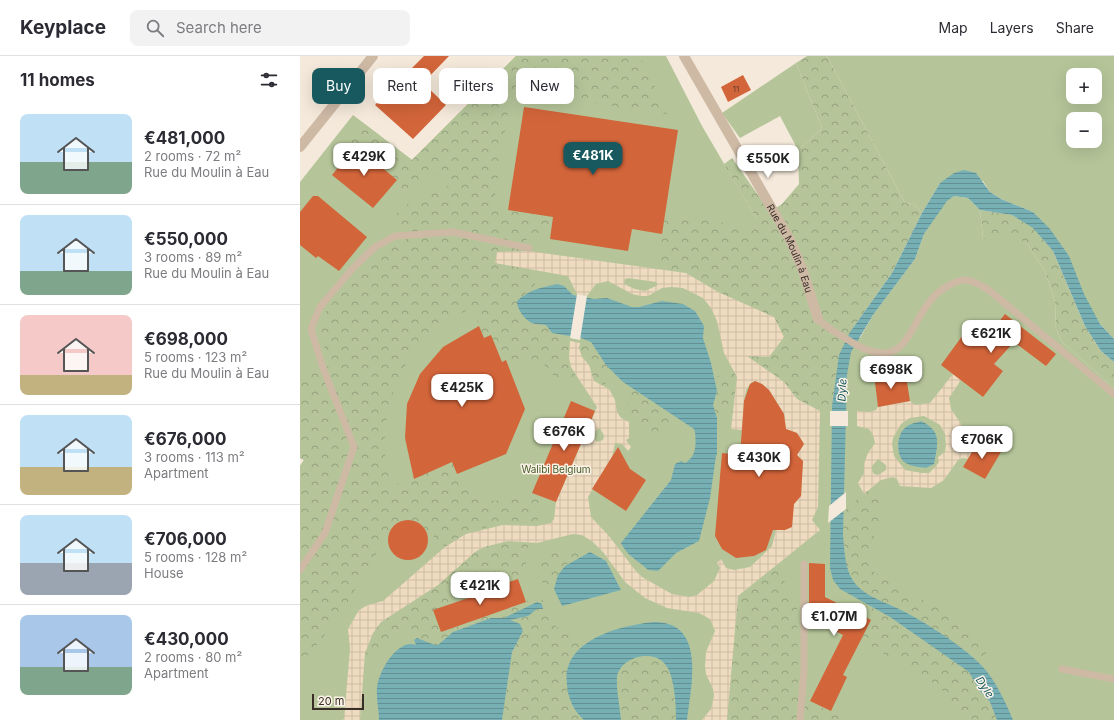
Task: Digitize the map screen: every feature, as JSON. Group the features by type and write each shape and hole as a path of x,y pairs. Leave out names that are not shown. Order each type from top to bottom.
{"street":[{"path":"300,147 373,56"},
{"name":"Rue du Moulin à Eau","path":"684,56 790,240 802,268 818,319"}],"lane":[{"path":"300,570 325,533 354,447 323,368 311,329 320,308 353,268 375,247 395,236 453,232 529,248"},
{"path":"818,319 826,327 861,348 876,353 893,352 903,345 931,299 944,288 956,282 966,280 990,291 1114,394"},
{"path":"800,720 804,671 804,564"},
{"path":"1062,669 1114,679"}],"green space":[{"name":"Walibi Belgium","path":"516,56 666,56 702,126 757,220 860,338 873,315 915,259 924,234 946,201 954,196 968,198 980,210 983,238 1011,233 1028,245 1045,271 1055,302 1056,329 1062,342 1114,388 1114,720 300,720 300,466 304,460 300,458 300,182 353,115 412,160 468,104 508,104 508,68 504,68"},
{"path":"516,56 640,56 668,114 574,101 574,68 516,68 516,93 511,92 493,209 553,217 550,239 527,237 525,251 497,252 495,263 535,270 535,289 525,294 517,305 518,308 531,323 546,325 554,332 570,336 569,358 575,375 558,386 551,372 540,362 525,359 494,364 496,347 491,335 485,340 472,308 441,325 424,340 413,353 404,368 391,399 385,433 385,451 386,465 391,487 452,462 455,470 465,484 477,495 485,499 493,501 502,500 525,494 535,494 540,496 537,526 525,527 498,525 466,534 445,547 417,521 405,520 393,526 346,605 321,640 300,664 300,466 304,460 300,458 300,377 329,366 320,330 326,311 373,255 390,247 406,245 406,229 391,226 393,219 398,212 413,201 447,188 451,176 432,176 415,183 404,191 397,180 356,147 349,154 341,147 362,122 412,160 468,104 508,104 508,68 504,68"},
{"path":"807,56 827,56 905,203 914,204 922,213 892,273 850,332 839,355 832,411 820,411 797,399 784,381 746,355 769,357 783,337 774,317 718,292 686,273 658,269 664,220 695,215 753,231 757,220 724,164 732,158 770,212 782,204 799,184 798,150 822,128 796,63"},
{"path":"827,56 1114,56 1114,339 1100,324 1033,212 1001,199 990,192 983,181 940,183 922,213 914,204 905,203"},
{"path":"796,63 822,128 798,150 780,116 740,138 722,113"},
{"path":"980,210 1012,215 1033,227 1053,251 1085,326 1101,351 1114,362 1114,388 1062,342 1056,329 1055,302 1045,271 1028,245 1011,234 983,239"},
{"path":"580,338 591,342 609,368 605,386 594,381 590,367 580,350"},
{"path":"732,365 737,380 732,413 717,418 713,405 717,391 714,379"},
{"path":"633,388 675,417 655,443 638,429 627,406"},
{"path":"873,486 882,507 880,523 864,559 874,572 944,612 990,644 981,665 926,624 899,608 877,599 863,591 852,580 846,565 843,537 844,511"},
{"path":"504,541 528,543 525,568 522,573 512,580 495,587 495,589 434,610 441,632 526,602 537,593 545,604 556,627 572,636 588,642 573,659 567,680 571,701 576,711 584,720 502,720 512,652 522,633 520,624 510,620 528,616 537,609 541,610 531,605 504,618 496,617 453,632 438,645 417,638 411,630 391,640 371,657 365,653 373,632 381,622 438,585 479,549"},
{"path":"568,549 583,555 565,566 558,575 554,589 540,581 539,563 554,553"},
{"path":"775,566 797,601 798,700 810,701 845,720 727,720 738,596"},
{"path":"853,598 890,617 969,672 979,690 990,702 997,720 964,720 940,687 861,640 871,620 846,607"},
{"path":"651,656 663,661 673,678 676,720 621,720 618,684 619,675 622,668 627,662 635,658"}],"shaded area":[{"path":"528,251 686,273 718,292 774,317 784,337 769,357 747,356 784,382 797,399 820,411 818,507 812,520 820,530 738,596 727,720 702,720 711,709 714,696 713,689 706,674 705,666 706,652 715,631 710,619 699,613 667,608 645,598 625,582 603,552 593,542 582,535 573,534 537,543 508,541 484,547 475,552 438,585 381,622 373,633 365,653 360,720 342,720 344,719 350,649 348,629 359,610 368,605 383,601 445,547 466,534 503,525 537,526 551,523 554,519 556,502 597,407 571,367 569,358 570,341 580,343 579,348 582,357 589,365 594,381 609,389 615,400 617,412 621,418 629,422 629,438 626,440 631,447 628,451 622,444 615,443 612,457 588,497 591,517 609,536 642,577 672,594 689,597 697,595 714,581 720,568 717,563 721,559 726,568 734,570 750,567 772,546 776,530 785,530 792,526 793,505 801,496 803,461 797,455 804,444 797,433 786,429 784,414 769,390 762,384 755,381 750,384 746,390 742,430 731,429 737,377 724,353 717,321 711,308 703,298 683,288 671,287 662,288 648,296 641,296 632,294 608,281 596,284 587,296 577,294 568,276 495,263 497,252","holes":["628,278 656,282 658,285 645,291 635,289 624,284 625,279","600,428 604,436 603,440 597,442 595,440 595,434 596,430"]},
{"path":"953,374 961,380 949,398 951,409 961,424 964,439 974,449 968,459 963,458 958,460 944,480 931,488 900,486 897,479 893,477 881,480 864,494 858,483 864,473 864,464 868,453 875,443 873,435 869,429 857,426 857,411 870,412 876,410 878,407 910,401 915,405 930,403","holes":["924,416 940,425 945,434 945,452 938,457 939,462 929,473 905,470 894,456 892,444 893,438 901,424 910,418","878,459 886,465 886,470 878,475 874,474 872,471 872,466"]}],"water":[{"name":"Dyle","path":"964,170 976,173 990,192 1001,199 1033,212 1050,229 1069,256 1084,294 1100,324 1114,339 1114,362 1101,351 1085,326 1053,251 1033,228 1012,215 980,210 968,198 954,196 947,201 924,234 915,259 873,315 851,352 847,375 843,534 845,557 852,579 862,590 933,628 974,658 995,684 1013,720 997,720 990,702 979,690 969,672 890,617 840,589 833,580 830,568 832,406 839,355 850,332 892,273 922,213 940,183 954,173"},
{"path":"557,284 564,286 573,295 594,299 607,298 632,307 639,307 662,301 683,304 695,311 704,326 703,338 711,363 717,391 713,405 717,418 717,454 710,498 699,541 676,553 658,571 648,570 630,555 621,543 671,480 675,464 681,461 685,463 692,457 695,449 694,429 623,382 606,365 591,342 581,338 552,333 546,325 533,324 525,318 519,309 517,301 526,294"},
{"path":"921,421 932,429 937,438 937,450 934,464 926,468 905,463 899,454 898,449 900,436 904,429"},
{"path":"590,552 606,561 621,590 562,606 554,589 558,575 565,566"},
{"path":"537,602 542,604 543,609 537,609 528,616 510,620 520,624 523,631 512,652 502,720 379,720 377,692 378,682 390,658 402,647 409,644 416,645 414,640 417,638 438,645 453,632 491,618 504,618"},
{"path":"653,622 670,625 682,632 689,644 692,658 692,674 687,720 676,720 674,689 670,672 666,666 662,661 656,658 643,656 629,661 619,670 617,682 621,720 584,720 577,713 572,704 567,685 568,670 573,657 583,646 595,638 624,627"}],"pier":[{"path":"577,294 587,296 580,340 570,338"},
{"path":"830,411 848,411 848,426 830,426"},
{"path":"846,492 846,509 828,523 829,506"}],"building":[{"path":"424,56 449,56 431,75 431,68 412,68"},
{"path":"743,75 751,90 728,102 721,87"},
{"path":"431,91 439,98 439,104 446,105 413,139 375,105 431,104"},
{"path":"524,107 678,130 662,234 632,229 628,251 550,239 553,217 508,210"},
{"path":"356,146 397,180 373,208 332,175"},
{"path":"313,196 318,196 367,237 339,271 318,256 316,258 300,245 300,212"},
{"path":"1005,314 1056,354 1046,366 1014,342 994,364 1003,371 983,397 941,365 968,328 984,341"},
{"path":"479,326 484,338 491,335 502,362 506,360 525,409 506,454 457,474 452,462 414,479 405,438 407,404 420,374 443,347"},
{"path":"874,374 906,376 910,401 878,407"},
{"path":"755,381 762,384 769,390 784,414 786,429 797,433 804,444 797,455 803,461 801,496 794,504 792,527 785,530 773,530 766,550 754,556 736,558 722,549 715,536 722,453 740,455 744,401 750,384"},
{"path":"571,401 595,411 556,502 532,493"},
{"path":"978,442 1001,452 985,479 963,467"},
{"path":"618,447 630,469 646,480 626,511 592,489"},
{"path":"408,520 419,523 425,529 428,540 425,551 419,557 408,560 397,557 391,551 388,540 391,529 397,523"},
{"path":"809,563 825,564 825,597 871,620 843,675 847,677 831,711 810,701 843,635 822,624 826,617 816,611 817,609 809,605"},
{"path":"518,579 526,602 441,632 433,610 495,589 494,587"}]}
